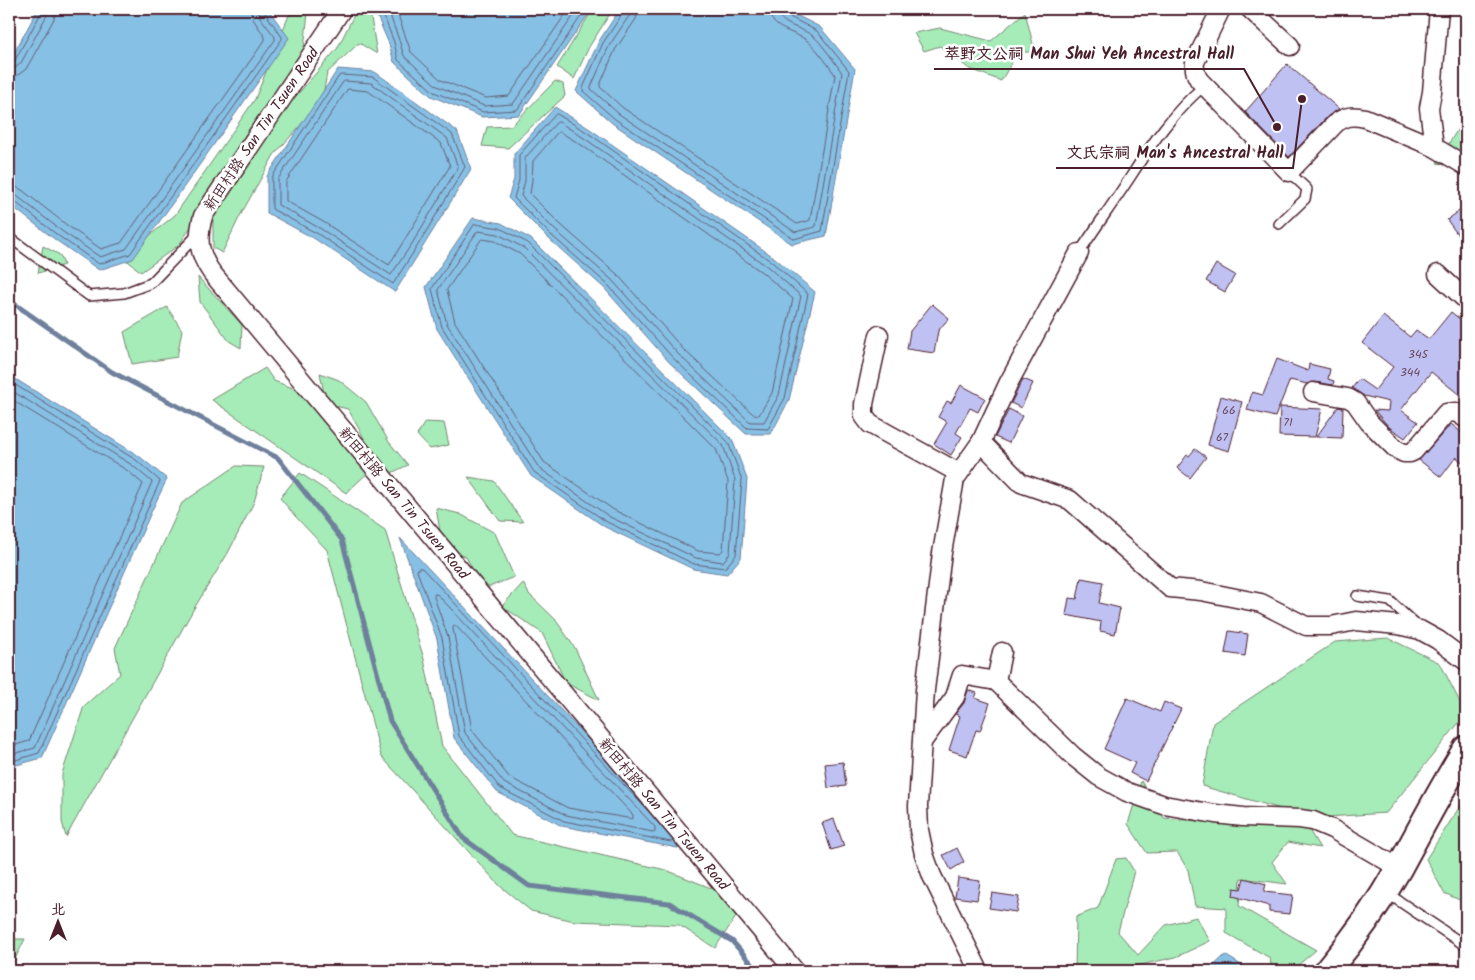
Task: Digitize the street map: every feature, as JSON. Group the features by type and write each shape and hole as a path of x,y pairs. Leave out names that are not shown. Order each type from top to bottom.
{"main road":[{"path":"1327,971 1349,944 1385,892 1466,749"}],"street":[{"name":"新田村路 San Tin Tsuen Road","path":"342,9 203,216 199,233 200,251 203,259 212,273 795,971"},
{"path":"1221,9 1195,62 1195,74 1204,86 1289,172 1336,123 1345,117 1355,116 1365,118 1434,147 1466,166"},
{"path":"1250,9 1290,46"},
{"path":"1434,147 1429,108 1439,9"},
{"path":"978,971 932,876 924,854 920,830 918,806 925,690 942,553 955,479 981,442 1009,382 1079,253"},
{"path":"1438,274 1466,300"},
{"path":"879,335 864,404 864,416 870,424 959,472"},
{"path":"1313,392 1348,398 1355,402 1369,422 1396,449 1404,453 1414,452 1446,413 1456,412 1466,419"},
{"path":"981,442 1020,483 1070,500 1170,588 1201,591 1261,603 1306,626 1331,626 1356,622 1398,625 1420,630 1438,640 1466,661"},
{"path":"996,681 1002,652"},
{"path":"921,742 955,697 962,675 996,681 1084,765 1111,784 1127,792 1164,805 1224,816 1313,821 1332,829 1399,868"}],"lane":[{"path":"1079,253 1151,144 1190,97 1204,86"},
{"path":"1279,224 1304,199 1307,189 1289,172"},
{"path":"9,236 89,296 124,293 151,283 199,233"},
{"path":"1357,596 1390,601 1420,630"},
{"path":"1385,892 1466,946"}],"green space":[{"path":"357,9 375,9 371,18 377,54 359,43 327,73 322,101 274,155 222,253 213,248 213,218 290,103 337,49"},
{"path":"593,9 613,9 589,47 574,79 557,67"},
{"path":"1025,12 1035,52 1018,52 1001,81 968,68 940,46 924,51 914,33 940,28 991,41"},
{"path":"308,13 303,57 179,245 141,272 123,257 175,215 255,99 289,15"},
{"path":"555,81 563,84 565,96 508,148 482,146 487,127 511,126"},
{"path":"1459,127 1466,130 1466,172 1459,168 1437,163"},
{"path":"43,246 60,255 64,265 38,273"},
{"path":"198,277 242,325 241,348 229,341 200,302"},
{"path":"167,307 182,330 177,357 132,364 124,332"},
{"path":"265,368 274,381 309,394 372,469 346,493 212,400"},
{"path":"320,373 339,380 366,402 389,442 408,465 385,476 348,409 326,404"},
{"path":"425,422 444,423 449,445 430,449 417,435"},
{"path":"236,466 264,467 254,502 228,553 193,610 66,837 62,822 62,774 84,706 120,674 115,648 182,503"},
{"path":"300,473 385,530 424,659 442,746 512,835 666,870 746,902 715,948 679,925 574,921 531,911 500,886 381,756 327,550 280,498"},
{"path":"468,477 494,481 523,522 500,521"},
{"path":"436,508 460,514 495,533 514,577 484,589 466,557 442,543"},
{"path":"523,583 529,594 555,619 575,648 599,700 566,683 542,633 502,606"},
{"path":"1388,638 1440,663 1466,714 1386,813 1312,818 1202,786 1213,723 1335,642"},
{"path":"1141,781 1164,818 1197,821 1304,822 1320,848 1288,842 1272,862 1287,884 1241,878 1239,906 1316,950 1291,971 1272,971 1270,958 1226,933 1226,908 1195,906 1188,870 1177,852 1147,853 1128,824"},
{"path":"1466,797 1466,903 1444,893 1426,859"},
{"path":"1126,858 1134,871 1118,932 1138,955 1166,925 1196,917 1210,941 1176,957 1114,971 1075,971 1076,917 1098,908 1116,859"},
{"path":"9,939 25,939 9,971"}],"water":[{"path":"38,9 268,9 289,38 133,259 99,270 9,204 9,62"},
{"path":"382,9 592,9 519,115 482,117 431,96 394,62 389,44 377,16"},
{"path":"620,9 784,9 820,27 855,69 826,236 792,244 612,123 576,91 599,41"},
{"path":"338,69 375,72 457,131 471,169 395,292 315,239 267,213 267,176"},
{"path":"555,107 590,129 775,258 815,292 789,400 771,434 746,434 669,362 604,288 548,238 508,198 514,179 514,154"},
{"path":"473,218 501,223 531,239 732,439 747,479 741,558 727,574 693,569 605,527 531,476 437,329 426,287"},
{"path":"9,375 139,456 167,479 42,758 9,767"},
{"path":"400,538 693,851 562,826 497,792 454,738 437,639"},
{"path":"1225,955 1251,971 1208,971"}],"building":[{"path":"1287,64 1339,109 1328,116 1289,157 1245,112"},
{"path":"1466,206 1466,246 1447,220"},
{"path":"1216,264 1235,275 1225,292 1206,281"},
{"path":"932,304 949,318 938,331 934,353 907,349 910,331"},
{"path":"1451,312 1466,324 1466,400 1431,372 1401,410 1418,422 1405,438 1389,427 1374,410 1388,411 1389,402 1364,396 1352,388 1359,379 1375,390 1393,367 1362,343 1383,316 1410,337 1416,330 1429,339"},
{"path":"1277,359 1308,371 1309,364 1330,369 1328,379 1334,381 1333,385 1315,382 1307,384 1290,380 1275,417 1247,410 1252,392 1263,395"},
{"path":"1023,379 1033,383 1021,408 1011,403"},
{"path":"961,385 985,398 978,412 970,408 956,433 962,437 951,455 934,444 947,422 938,417 947,401 951,403"},
{"path":"1221,396 1242,402 1229,451 1208,445"},
{"path":"1280,407 1322,409 1315,437 1279,436"},
{"path":"1338,407 1343,408 1342,438 1316,437"},
{"path":"1009,409 1022,416 1009,443 995,437"},
{"path":"1451,424 1466,436 1466,465 1456,457 1441,477 1419,460"},
{"path":"1195,449 1206,457 1190,478 1177,468 1187,455 1189,456"},
{"path":"1081,578 1103,582 1099,603 1120,608 1115,634 1100,631 1101,622 1066,615 1069,598 1077,599"},
{"path":"1229,631 1248,634 1245,656 1225,653"},
{"path":"968,690 977,693 975,698 990,703 980,731 976,730 967,756 949,750 960,716 955,714 964,703"},
{"path":"1127,698 1160,712 1164,702 1181,709 1146,781 1130,773 1135,763 1104,749"},
{"path":"843,762 846,786 828,788 825,764"},
{"path":"834,819 844,846 831,850 822,823"},
{"path":"957,848 964,862 951,870 943,855"},
{"path":"958,878 980,881 977,900 955,897"},
{"path":"1244,878 1266,884 1264,892 1293,895 1290,914 1269,912 1269,906 1233,896 1234,888 1241,889"},
{"path":"992,893 1019,897 1016,912 989,908"}],"waterway":[{"path":"9,300 112,372 278,458 342,540 390,721 463,838 529,886 669,903 732,941 758,971"}],"place":[{"name":"文氏宗祠 Man's Ancestral Hall","path":"1302,99"},
{"name":"萃野文公祠 Man Shui Yeh Ancestral Hall","path":"1277,127"}]}
